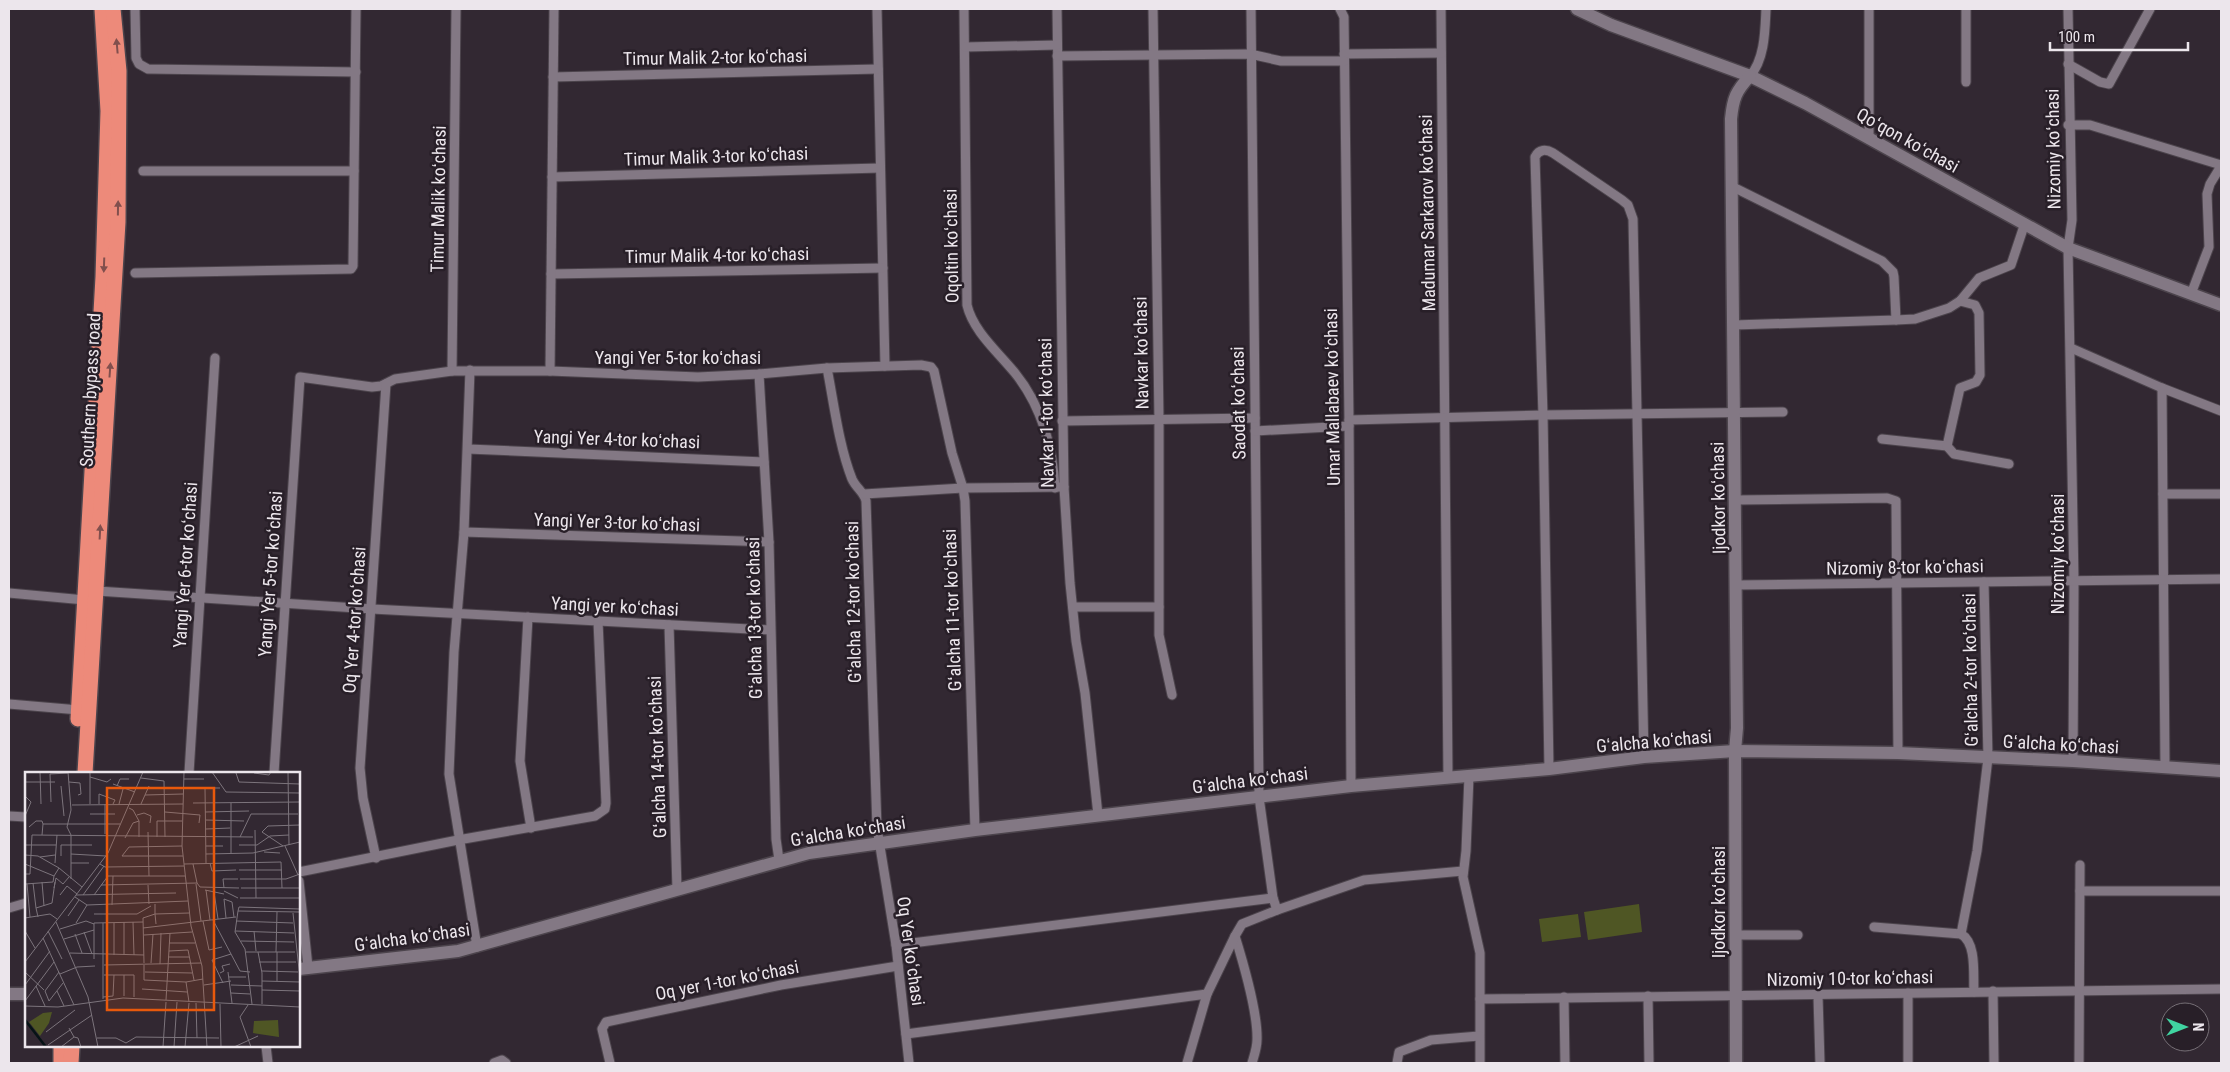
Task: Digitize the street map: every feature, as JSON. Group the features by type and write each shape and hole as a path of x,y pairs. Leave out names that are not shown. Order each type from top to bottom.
{"highway":[{"name":"Southern bypass road","path":"85,772 108,131 102,9"},
{"name":"Southern bypass road","path":"75,772 79,710 91,596 118,222 119,71 113,9"},
{"path":"60,1063 61,1047"},
{"path":"71,1063 72,1047"}],"street":[{"path":"134,9 136,58 139,64 148,69 356,72"},
{"path":"135,274 344,271 351,269 356,9"},
{"name":"Timur Malik koʻchasi","path":"452,371 456,9"},
{"path":"550,371 554,9"},
{"path":"877,9 885,366"},
{"name":"Oqoltin koʻchasi","path":"964,9 967,305 974,324 1020,379 1035,406 1051,454 1059,487"},
{"name":"Navkar 1-tor koʻchasi","path":"1057,9 1062,421 1059,487 1072,607 1085,692 1098,816"},
{"name":"Navkar koʻchasi","path":"1153,9 1159,420 1158,635 1172,695"},
{"name":"Saodat koʻchasi","path":"1251,9 1259,796 1273,898 1277,910"},
{"name":"Umar Mallabaev koʻchasi","path":"1340,9 1344,18 1351,786"},
{"name":"Madumar Sarkarov koʻchasi","path":"1441,9 1448,778"},
{"name":"Qoʻqon koʻchasi","path":"1577,9 1611,25 1750,76 1869,138 2068,248 2221,306"},
{"name":"Ijodkor koʻchasi","path":"1736,1063 1735,751 1737,728 1736,500 1731,186 1732,104 1736,91 1750,76 1759,61 1765,34 1766,9"},
{"path":"1869,9 1869,138"},
{"path":"1966,9 1966,82"},
{"name":"Nizomiy koʻchasi","path":"2068,9 2068,125 2072,220 2068,248 2074,582 2073,761"},
{"path":"2068,64 2100,82 2109,84 2150,9"},
{"path":"965,47 1057,46"},
{"path":"1057,56 1250,54 1280,61 1441,53"},
{"name":"Timur Malik 2-tor koʻchasi","path":"553,77 878,69"},
{"path":"2068,125 2090,125 2221,165 2210,184 2207,194 2209,247 2191,294"},
{"path":"1549,769 1543,415 1535,157 1539,151 1544,150 1553,153 1622,200 1631,212 1644,757"},
{"name":"Timur Malik 3-tor koʻchasi","path":"552,177 880,168"},
{"path":"143,170 354,172"},
{"path":"1731,186 1882,261 1893,272 1896,320"},
{"path":"1734,325 1915,319 1949,308 1960,302 1979,278 2011,265 2025,223"},
{"name":"Timur Malik 4-tor koʻchasi","path":"551,274 883,268"},
{"path":"1947,446 1959,390 1964,385 1976,382 1980,375 1979,313 1975,305 1960,302"},
{"path":"2071,348 2162,388 2221,411"},
{"name":"Yangi Yer 6-tor koʻchasi","path":"188,772 215,358"},
{"name":"Gʻalcha 11-tor koʻchasi","path":"885,366 921,365 931,367 934,371 952,452 966,501 974,830"},
{"name":"Yangi Yer 5-tor koʻchasi","path":"470,370 698,377 885,366"},
{"name":"Gʻalcha 12-tor koʻchasi","path":"827,368 849,469 855,486 864,494 867,510 872,709 879,842"},
{"path":"386,384 394,379 470,370 464,532 457,613 448,774 477,946"},
{"name":"Gʻalcha 13-tor koʻchasi","path":"759,374 769,542 776,840 779,860"},
{"name":"Yangi Yer 5-tor koʻchasi","path":"274,772 300,377 372,387 386,384"},
{"name":"Oq Yer 4-tor koʻchasi","path":"376,858 363,798 360,768 386,384"},
{"path":"2162,388 2165,767"},
{"path":"1255,431 1349,423 1446,418 1783,412"},
{"path":"1062,421 1255,418"},
{"path":"1882,439 1947,446 1954,454 2009,464"},
{"name":"Yangi Yer 4-tor koʻchasi","path":"468,449 764,462"},
{"path":"864,494 963,488 1059,487"},
{"path":"2163,494 2221,494"},
{"path":"1736,500 1887,498 1894,499 1897,503 1898,753"},
{"name":"Yangi Yer 3-tor koʻchasi","path":"464,532 769,542"},
{"name":"Nizomiy 8-tor koʻchasi","path":"1736,585 2221,579"},
{"name":"Gʻalcha 2-tor koʻchasi","path":"1961,934 1977,852 1988,758 1984,582"},
{"name":"Yangi yer koʻchasi","path":"9,593 284,602 372,609 770,630"},
{"path":"1072,607 1159,607"},
{"path":"528,617 520,761 532,828"},
{"path":"300,872 458,840 595,816 605,809 598,621"},
{"name":"Gʻalcha 14-tor koʻchasi","path":"669,625 677,889"},
{"path":"9,704 79,710"},
{"name":"Gʻalcha koʻchasi","path":"304,968 444,954 809,853 974,830 1351,786 1549,769 1644,757 1735,751 1898,753 2073,761 2221,771"},
{"path":"1469,776 1466,851 1463,871 1464,888 1474,921 1480,953 1480,1063"},
{"path":"9,816 25,817"},
{"name":"Oq Yer koʻchasi","path":"879,842 896,945 909,1063"},
{"path":"2079,1063 2080,865"},
{"path":"1187,1063 1206,994 1242,924 1364,880 1463,871"},
{"path":"2080,891 2221,891"},
{"path":"300,898 304,968"},
{"path":"896,945 1273,898"},
{"path":"9,908 25,903"},
{"path":"1874,928 1961,934 1968,939 1971,947 1974,992"},
{"path":"1735,935 1798,935"},
{"path":"1235,936 1244,965 1256,1028 1257,1040 1252,1063"},
{"name":"Oq yer 1-tor koʻchasi","path":"610,1063 602,1029 606,1022 781,985 898,966"},
{"name":"Nizomiy 10-tor koʻchasi","path":"1480,999 1648,996 1818,996 1993,991 2221,990"},
{"path":"1993,991 1994,1063"},
{"path":"1908,993 1908,1063"},
{"path":"9,994 25,994"},
{"path":"906,1034 1206,994"},
{"path":"1648,996 1649,1063"},
{"path":"1818,996 1820,1063"},
{"path":"1564,997 1566,1063"},
{"path":"1397,1063 1399,1052 1431,1040 1479,1036"},
{"path":"266,1047 268,1063"},
{"path":"494,1063 502,1060 506,1063"}],"green space":[{"path":"1639,904 1642,932 1588,940 1584,912"},
{"path":"1578,914 1581,937 1542,942 1539,919"}]}
